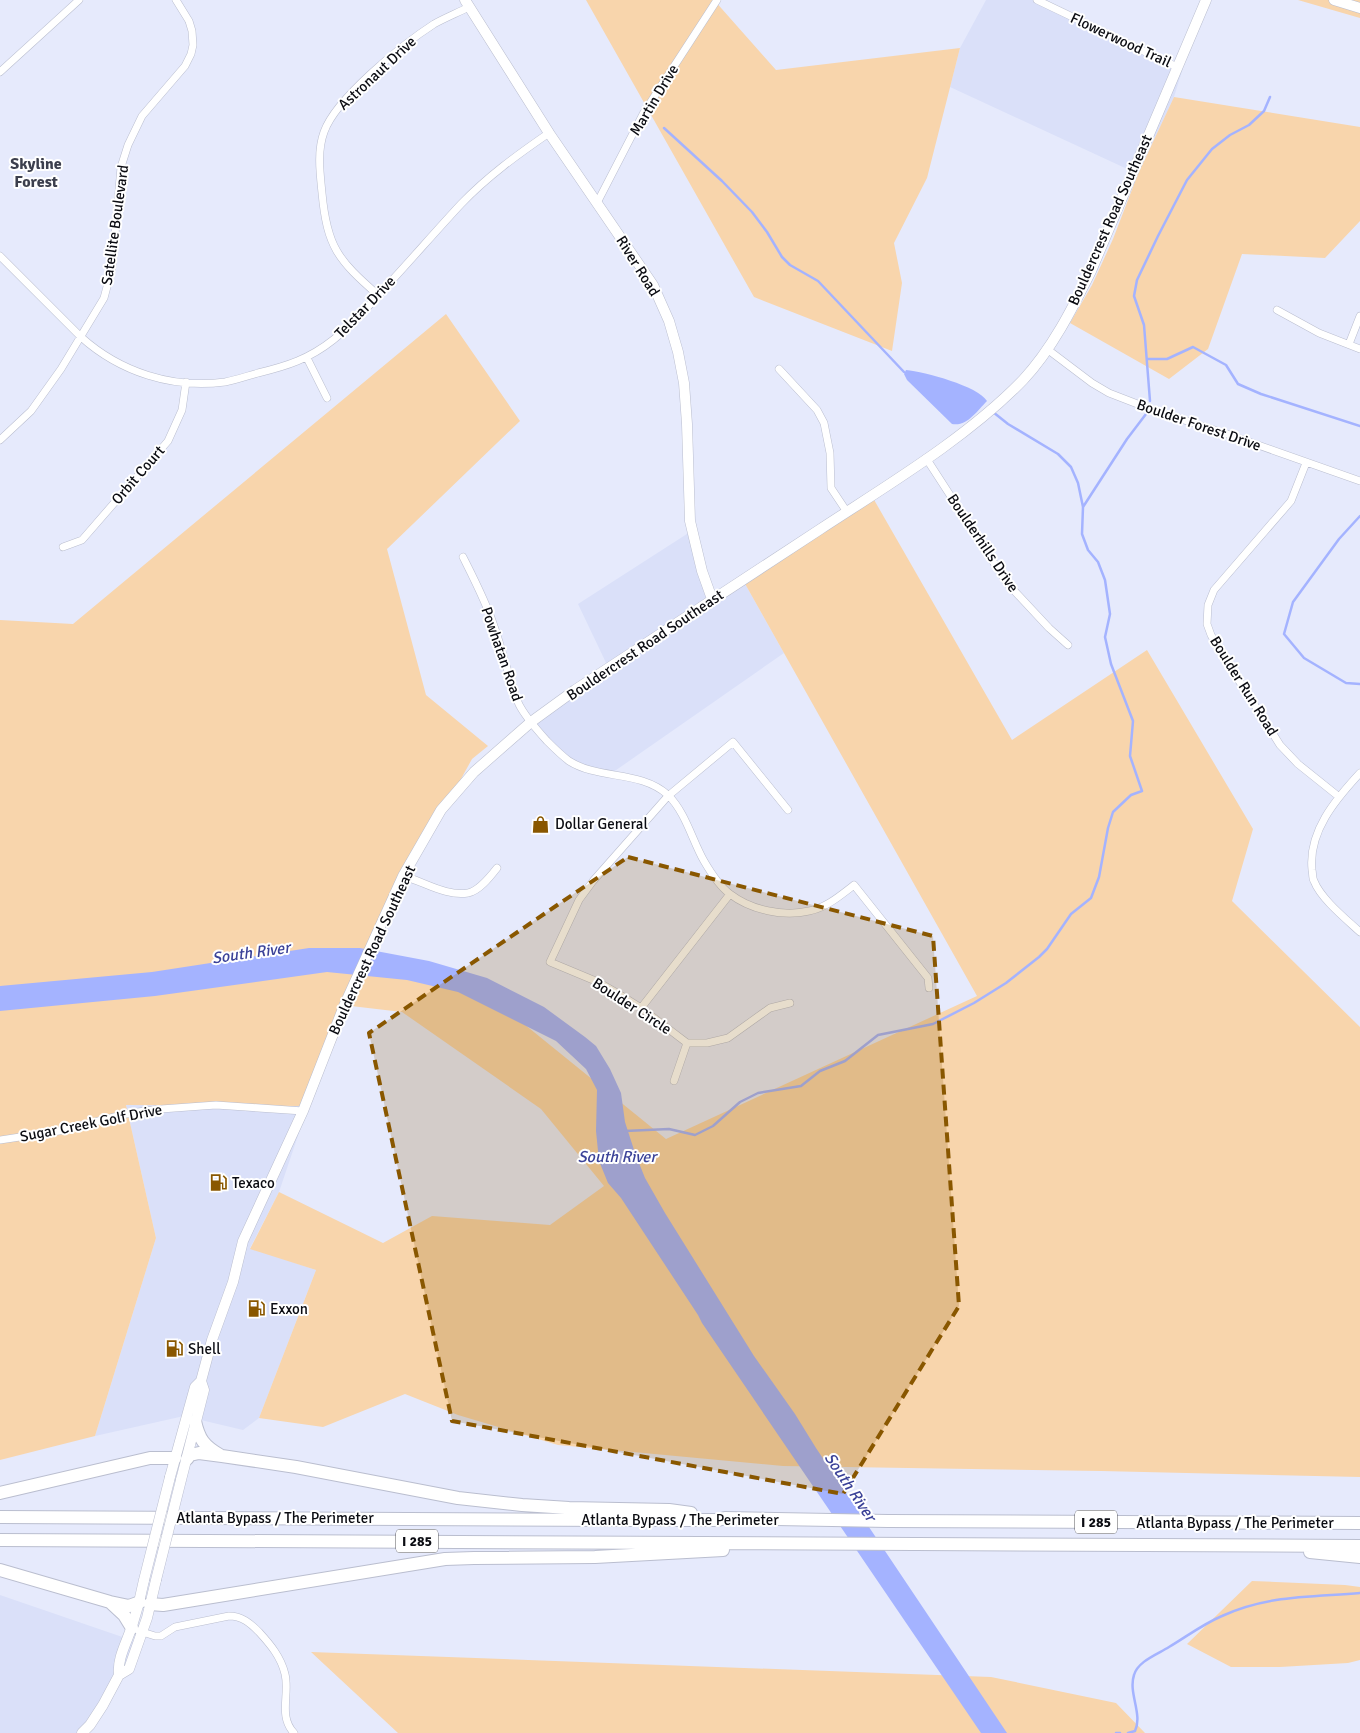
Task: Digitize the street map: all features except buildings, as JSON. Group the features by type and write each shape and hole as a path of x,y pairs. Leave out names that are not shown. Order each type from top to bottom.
{"highway":[{"path":"195,1421 198,1436 222,1456"},
{"path":"0,1493 150,1458 181,1459 199,1453 296,1468 458,1498 548,1507 669,1510 725,1518"},
{"name":"Atlanta Bypass / The Perimeter","path":"0,1517 617,1520 718,1520 725,1518 888,1521 1360,1523"},
{"name":"Atlanta Bypass / The Perimeter","path":"0,1540 1360,1546"},
{"path":"0,1570 110,1602 129,1606 145,1603 163,1605 445,1559 595,1557 835,1544"},
{"path":"1230,1545 1360,1557"},
{"path":"110,1602 137,1630"}],"street":[{"path":"0,72 79,0"},
{"name":"Satellite Boulevard","path":"0,440 31,410 61,369 104,298 112,268 121,167 128,145 142,116 179,73 191,54 193,45 192,31 189,21 176,0"},
{"name":"Martin Drive","path":"597,203 643,114 717,0"},
{"name":"Flowerwood Trail","path":"1036,0 1177,67"},
{"name":"Bouldercrest Road Southeast","path":"82,1733 90,1725 103,1705 119,1675 118,1664 137,1630 145,1603 156,1580 181,1480 181,1459 195,1387 201,1381 212,1340 233,1282 243,1240 303,1111 344,1006 403,876 441,810 474,772 531,722 575,690 926,458 986,414 1024,378 1047,349 1071,310 1091,271 1206,0"},
{"path":"1334,0 1360,8"},
{"name":"River Road","path":"467,4 549,132 653,285 669,321 684,383 690,521 702,571 712,599"},
{"name":"Astronaut Drive","path":"378,296 339,257 329,238 323,210 320,174 320,150 324,132 332,115 348,95 424,31 467,4"},
{"name":"Telstar Drive","path":"0,256 81,337 95,350 115,363 141,374 162,380 224,382 288,366 307,358 333,340 358,318 486,179 502,165 549,132"},
{"path":"1277,310 1320,333 1360,349"},
{"path":"1349,344 1360,316"},
{"name":"Boulder Forest Drive","path":"1047,349 1092,383 1110,393 1153,410 1227,434 1360,482"},
{"path":"307,358 327,398"},
{"path":"779,369 816,410 824,423 830,453 831,488 847,512"},
{"name":"Orbit Court","path":"63,547 82,540 168,441 182,410 186,382"},
{"name":"Boulderhills Drive","path":"926,458 1007,583 1049,628 1068,644"},
{"name":"Boulder Run Road","path":"1306,463 1291,501 1214,590 1208,606 1207,624 1222,654 1280,745 1298,764 1338,796"},
{"name":"Powhatan Road","path":"462,557 494,623 520,707 531,722 562,756 572,763 593,770 634,778 655,786 668,796"},
{"path":"788,810 733,742 668,796 680,810 704,861 718,883 730,894 758,908 792,914 823,906 854,884 928,978 929,988"},
{"path":"1360,773 1338,796 1328,810 1313,846 1311,856 1313,881 1328,902 1360,932"},
{"name":"Boulder Circle","path":"668,796 593,881 579,900 550,962 598,982 641,1008 687,1043 707,1043 728,1038 770,1008 790,1003"},
{"path":"403,876 451,893 469,893 483,884 498,868"},
{"path":"641,1008 730,894"},
{"path":"674,1081 687,1043"},
{"name":"Sugar Creek Golf Drive","path":"0,1140 59,1132 130,1113 161,1109 216,1105 303,1111"},
{"name":"Bouldercrest Road Southeast","path":"145,1603 144,1580 170,1477 181,1459 204,1390 201,1381"},
{"path":"137,1630 161,1636 175,1627 229,1616 238,1616 247,1621 270,1643 279,1658 285,1674 285,1716 294,1733"}],"highlighted area":[{"path":"628,857 933,936 959,1306 843,1494 452,1421 369,1033"}],"shaded area":[{"path":"586,0 714,0 776,70 960,48 927,178 894,243 902,283 892,351 754,297"},
{"path":"986,0 1036,0 1183,68 1174,97 1138,174 950,87 960,48"},
{"path":"1298,0 1360,0 1360,18"},
{"path":"1174,97 1360,127 1360,221 1325,258 1242,254 1208,349 1169,379 1070,323 1092,285 1113,239 1138,174"},
{"path":"446,314 520,421 387,549 426,695 488,746 472,759 367,949 466,977 666,1139 977,996 744,582 873,498 1012,740 1147,650 1253,829 1232,901 1360,1027 1360,1477 783,1466 558,1445 458,1415 405,1394 323,1427 259,1418 316,1270 250,1249 279,1192 383,1243 432,1216 550,1225 604,1186 541,1109 402,1012 351,1006 308,1106 126,1105 156,1238 95,1436 0,1460 0,620 73,624"},
{"path":"690,532 715,600 744,582 784,653 609,775 569,763 531,725 609,669 578,604"},
{"path":"126,1105 308,1106 279,1192 250,1248 316,1270 259,1418 243,1430 184,1416 95,1436 156,1238"},
{"path":"1252,1581 1360,1587 1360,1660 1348,1663 1280,1667 1231,1667 1187,1644"},
{"path":"0,1595 134,1641 135,1659 78,1733 0,1733"},
{"path":"311,1652 991,1677 1116,1703 1145,1733 398,1733"}],"water":[{"path":"906,370 938,377 962,385 982,395 987,401 967,421 952,424 907,380 904,374"},
{"name":"South River","path":"309,948 360,948 429,961 487,978 544,1007 596,1046 610,1069 621,1093 625,1122 635,1153 645,1178 665,1213 754,1356 795,1414 1007,1733 981,1733 702,1323 621,1198 608,1183 599,1161 596,1131 597,1090 586,1069 556,1041 458,992 407,980 327,972 155,996 0,1011 0,986 152,972"}],"waterway":[{"path":"1150,401 1144,325 1134,296 1137,280 1187,180 1212,149 1230,135 1249,125 1264,111 1270,97"},
{"path":"664,128 722,181 752,212 782,257 790,265 818,281 904,372"},
{"path":"1147,359 1167,359 1193,347 1226,365 1238,384 1261,394 1360,426"},
{"path":"625,1131 669,1129 695,1135 713,1126 740,1102 758,1093 801,1086 820,1071 845,1061 878,1035 933,1024 974,1003 1006,983 1039,957 1047,949 1071,914 1091,898 1099,877 1108,828 1113,812 1131,795 1142,791 1130,756 1133,721 1111,664 1105,637 1110,614 1105,580 1098,562 1088,550 1082,534 1083,507 1078,483 1071,467 1058,454 1008,424 993,412"},
{"path":"1083,507 1127,439 1146,414"},
{"path":"1360,516 1339,539 1293,602 1284,634 1304,658 1346,683 1360,684"},
{"path":"1128,1733 1135,1731 1137,1724 1133,1689 1134,1675 1136,1670 1149,1658 1215,1619 1239,1609 1290,1598 1360,1593"}],"place":[{"name":"Dollar General","path":"541,824"},
{"name":"Texaco","path":"218,1183"},
{"name":"Exxon","path":"256,1309"},
{"name":"Shell","path":"174,1349"}],"district":[{"name":"Skyline Forest","path":"36,173"}]}
